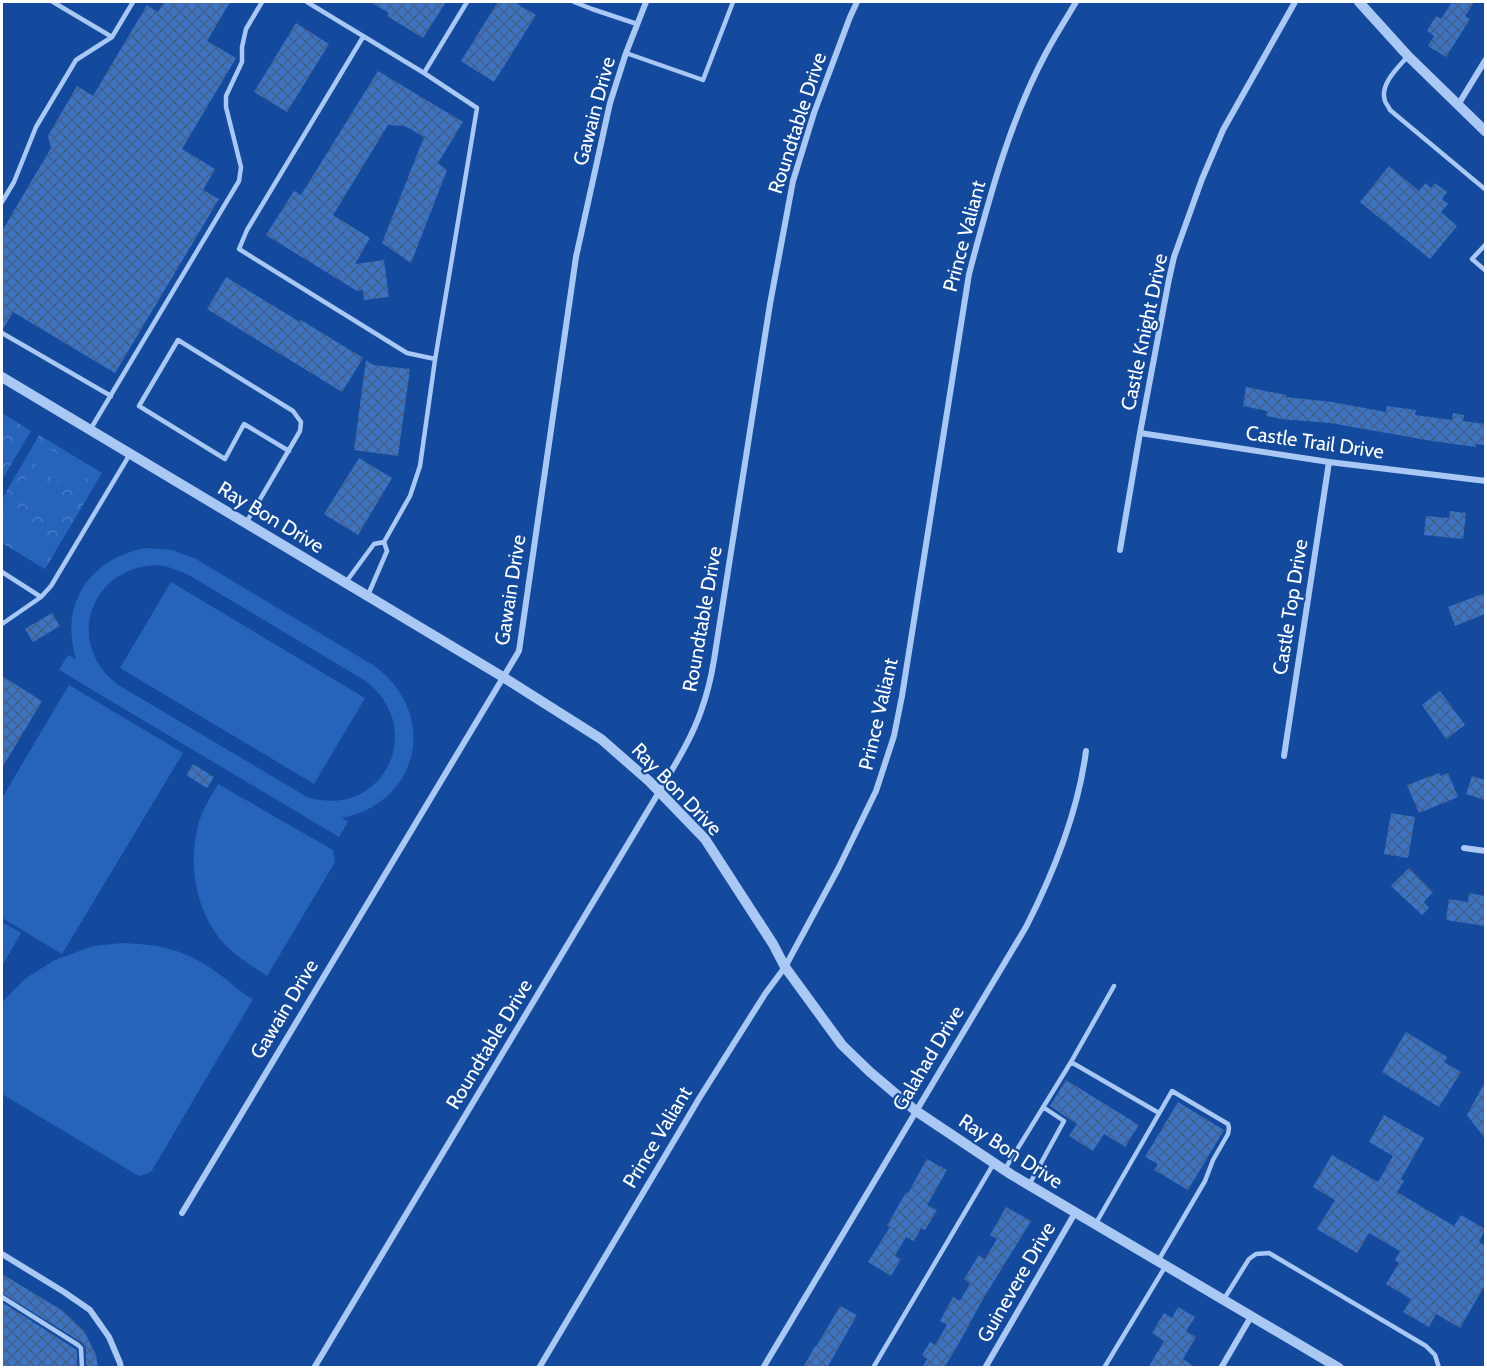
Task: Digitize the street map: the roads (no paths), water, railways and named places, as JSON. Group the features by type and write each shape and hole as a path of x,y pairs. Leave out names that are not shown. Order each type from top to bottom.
{"street":[{"name":"Gawain Drive","path":"182,1213 519,651 576,257 610,103 646,2"},
{"name":"Roundtable Drive","path":"314,1368 659,792 691,735 701,712 709,688 714,660 770,304 793,181 814,113 857,2"},
{"name":"Prince Valiant","path":"539,1368 700,1097 765,994 785,967 838,869 876,791 894,736 902,696 969,274 987,207 1024,100 1045,54 1076,2"},
{"name":"Castle Knight Drive","path":"1120,550 1168,279 1174,257 1202,179 1223,130 1295,2"},
{"path":"1359,2 1408,56 1485,132"},
{"path":"1458,105 1485,59"},
{"name":"Ray Bon Drive","path":"2,377 503,676 601,739 650,781 705,839 773,944 785,967 842,1045 870,1072 916,1111 1005,1170 1339,1368"},
{"name":"Castle Trail Drive","path":"1140,433 1329,462 1485,481"},
{"name":"Castle Top Drive","path":"1284,756 1329,462"},
{"name":"Galahad Drive","path":"763,1368 1020,938 1042,897 1073,816 1083,776 1086,751"},
{"path":"1464,848 1485,851"},
{"name":"Guinevere Drive","path":"985,1368 1075,1213"},
{"path":"2,1254 64,1292 90,1311 109,1337 121,1368"},
{"path":"1221,1368 1252,1316"}],"lane":[{"path":"53,2 112,37"},
{"path":"2,202 14,182 36,127 76,60 112,37 134,2"},
{"path":"90,430 239,182 241,167 226,107 226,96 242,62 242,47 246,29 262,2"},
{"path":"307,2 477,108 435,359 420,466 410,496 384,542 387,551 368,596"},
{"path":"424,73 467,2"},
{"path":"574,2 638,24"},
{"path":"626,53 703,80 733,2"},
{"path":"363,37 247,230 240,249 407,353 435,359"},
{"path":"1408,56 1387,84 1384,93 1390,110 1485,190"},
{"path":"1485,244 1472,259 1485,270"},
{"path":"2,333 111,396"},
{"path":"246,523 289,451 300,431 301,422 293,411 178,340 139,406 225,459 244,424 289,451"},
{"path":"2,624 41,597 51,586 130,454"},
{"path":"345,582 374,544 384,542"},
{"path":"2,572 41,597"},
{"path":"1005,1170 1114,986"},
{"path":"1071,1062 1160,1113"},
{"path":"1095,1225 1172,1091 1228,1124 1229,1131 1213,1160 1205,1181 1104,1368"},
{"path":"1029,1185 1064,1121 1043,1107"},
{"path":"873,1368 994,1163"},
{"path":"1224,1299 1248,1259 1256,1254 1269,1253 1426,1346 1435,1355 1439,1368"},
{"path":"2,1297 78,1345 81,1348 82,1368"}]}
